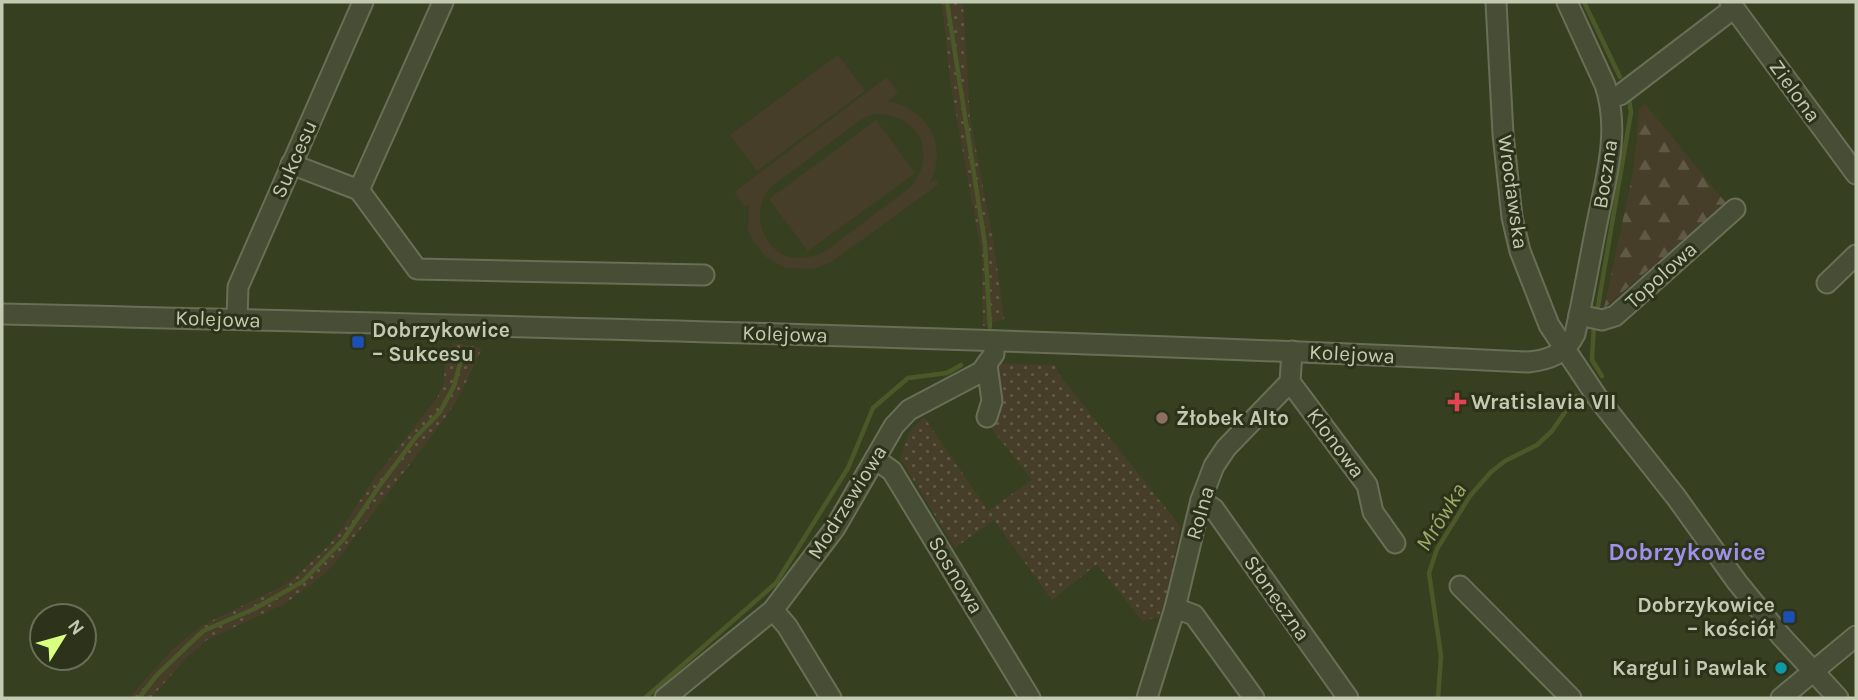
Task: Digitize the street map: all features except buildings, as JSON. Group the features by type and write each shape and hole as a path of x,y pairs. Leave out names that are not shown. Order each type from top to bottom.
{"street":[{"name":"Sukcesu","path":"237,320 238,287 363,2"},
{"path":"359,190 443,2"},
{"name":"Wrocławska","path":"1496,2 1507,181 1512,218 1520,251 1549,325 1597,397 1676,497 1743,590 1812,672 1838,698"},
{"name":"Boczna","path":"1564,349 1590,318 1613,118 1610,98 1596,62 1567,2"},
{"name":"Zielona","path":"1610,98 1620,94 1732,5 1856,174"},
{"path":"291,164 359,190 417,269 704,275"},
{"name":"Topolowa","path":"1590,318 1615,316 1735,209"},
{"path":"1827,283 1856,255"},
{"name":"Kolejowa","path":"2,314 994,341 1528,362 1549,360 1564,349"},
{"path":"987,417 992,401 987,365 994,354 994,341"},
{"path":"1290,382 1292,351"},
{"name":"Modrzewiowa","path":"665,698 773,610 835,528 894,426 909,410 976,375 987,365"},
{"name":"Rolna","path":"1147,698 1175,608 1202,500 1218,458 1290,382"},
{"name":"Klonowa","path":"1290,382 1367,485 1373,512 1395,544"},
{"name":"Sosnowa","path":"875,458 892,471 1030,698"},
{"name":"Słoneczna","path":"1202,500 1214,509 1348,698"},
{"path":"1460,586 1571,698"},
{"path":"1175,608 1194,615 1254,698"},
{"path":"773,610 787,626 831,698"},
{"path":"1781,698 1856,636"}],"green space":[{"path":"942,2 963,2 970,117 994,246 1004,319 983,326 982,256 951,87"},
{"path":"838,55 865,91 757,171 730,135"},
{"path":"887,77 898,93 888,101 914,112 931,131 935,142 937,155 930,183 936,179 939,184 830,263 813,269 785,268 766,257 748,230 749,204 744,206 734,192","holes":["874,114 889,115 912,127 923,147 920,173 912,186 824,252 800,258 777,251 766,239 760,215 763,199 770,188 862,119"]},
{"path":"1645,104 1726,203 1604,308 1634,168 1639,109"},
{"path":"876,120 915,173 808,251 769,199"},
{"path":"454,343 482,348 461,393 335,563 286,603 205,641 186,658 151,698 129,698 174,648 201,626 281,587 327,547 373,480 437,398 444,383 445,359"},
{"path":"997,363 1056,365 1057,372 1180,526 1163,616 1142,621 1097,564 1052,600 994,520 955,548 900,458 909,432 924,417 988,511 1032,480 987,423 997,396"}],"waterway":[{"path":"947,2 985,244 990,327"},
{"name":"Mrówka","path":"1584,2 1620,77"},
{"name":"Mrówka","path":"1597,312 1631,112 1629,99"},
{"name":"Mrówka","path":"1594,324 1592,360 1602,376"},
{"path":"139,698 157,675 203,631 254,609 302,582 343,540 416,437 440,412 454,386 462,356"},
{"path":"645,698 776,583 848,468 873,408 908,378 947,373 961,365"},
{"name":"Mrówka","path":"1438,698 1441,656 1429,573 1437,549 1470,496 1491,472 1505,461 1537,445 1552,431 1576,396"}],"place":[{"name":"Dobrzykowice – Sukcesu","path":"358,342"},
{"name":"Wratislavia VII","path":"1457,402"},
{"name":"Żłobek Alto","path":"1162,418"},
{"name":"Dobrzykowice – kościół","path":"1789,617"},
{"name":"Kargul i Pawlak","path":"1781,668"}],"district":[{"name":"Dobrzykowice","path":"1687,552"}]}
